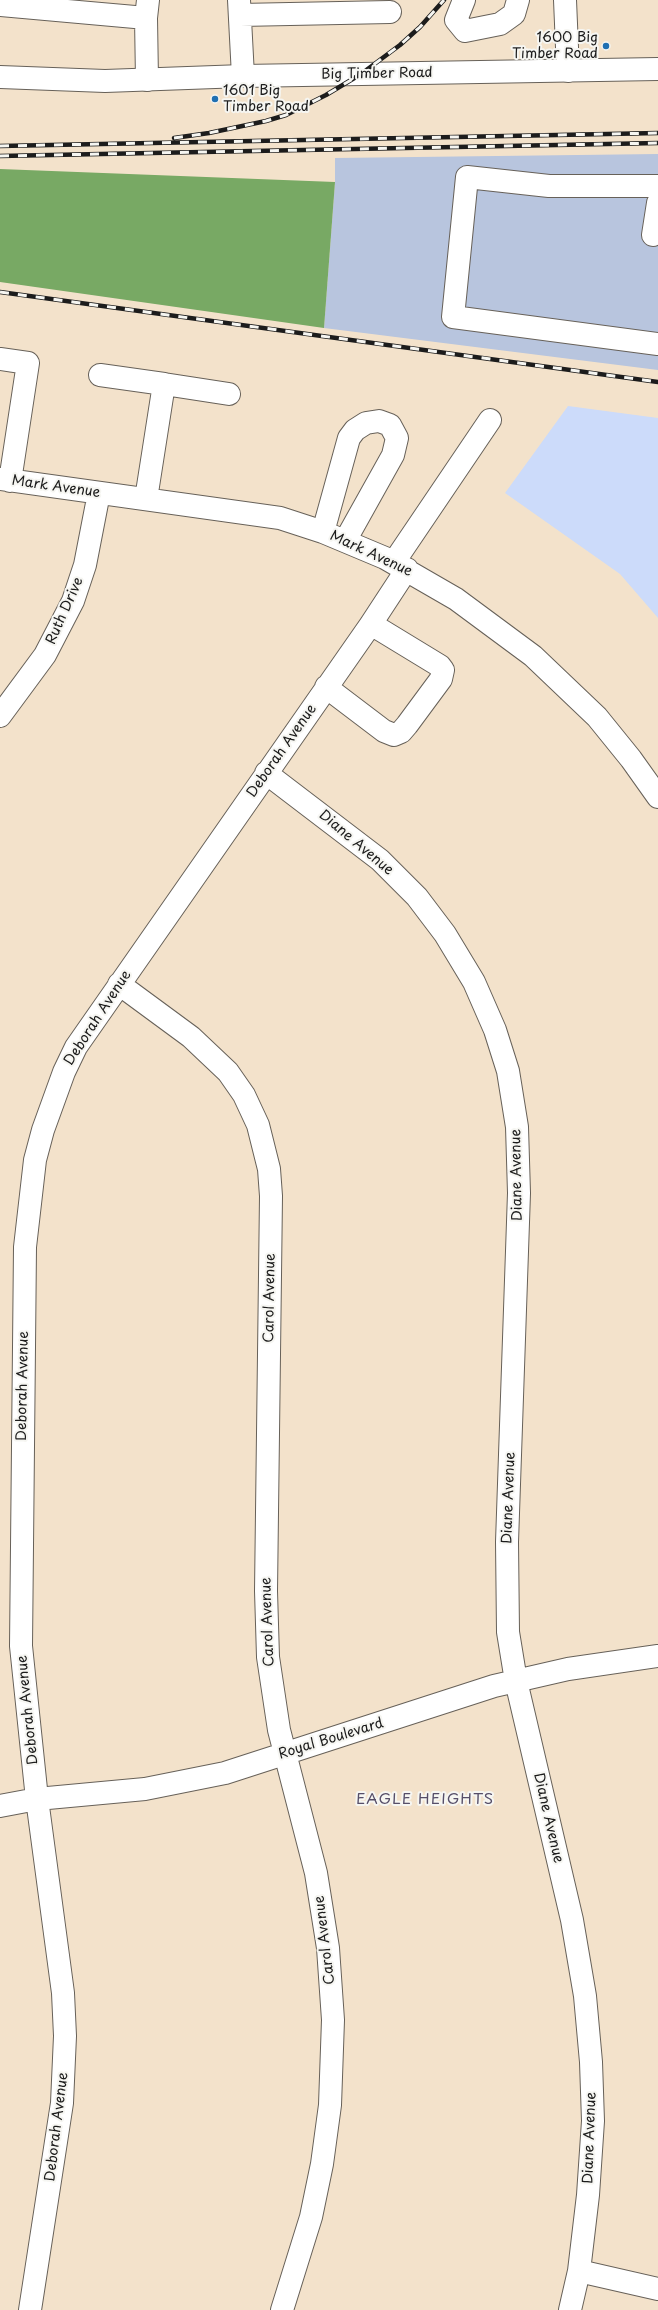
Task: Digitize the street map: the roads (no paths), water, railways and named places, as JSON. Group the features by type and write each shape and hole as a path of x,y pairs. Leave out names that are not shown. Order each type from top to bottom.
{"street":[{"path":"464,0 456,20 465,31 500,24 516,7"},
{"path":"565,0 568,71"},
{"path":"0,5 147,9 147,80"},
{"path":"243,76 239,8 390,12"},
{"name":"Big Timber Road","path":"0,77 70,81 147,80 243,76 658,69"},
{"path":"658,186 549,186 467,177 452,317 658,344"},
{"path":"653,235 658,202"},
{"path":"0,359 28,363 5,480"},
{"path":"100,375 229,394"},
{"path":"146,499 164,384"},
{"name":"Deborah Avenue","path":"30,2310 62,2103 65,2073 63,1994 37,1799 21,1646 25,1247 35,1160 43,1130 64,1072 76,1047 371,624 400,566 490,420"},
{"path":"323,532 349,438 355,430 366,423 379,421 390,425 397,438 393,455 345,541"},
{"name":"Mark Avenue","path":"5,480 280,518 323,532 400,566 494,625 566,686 597,718 631,759 658,797"},
{"name":"Ruth Drive","path":"0,716 45,655 72,601 85,565 99,493"},
{"path":"326,687 384,731 394,735 402,732 441,678 443,670 440,666 371,624"},
{"name":"Diane Avenue","path":"266,773 380,860 417,897 445,934 474,982 495,1030 508,1071 517,1127 519,1193 507,1564 508,1632 516,1681 572,1920 585,1996 591,2062 593,2121 588,2195 579,2271 570,2310"},
{"name":"Carol Avenue","path":"119,984 191,1037 228,1072 244,1095 258,1126 266,1149 271,1196 266,1628 275,1710 284,1754 316,1874 328,1948 333,2020 330,2105 322,2164 311,2217 282,2310"},
{"name":"Royal Boulevard","path":"0,1806 37,1799 137,1790 183,1783 225,1774 516,1681 610,1662 658,1656"},
{"path":"579,2271 658,2290"}],"railway":[{"path":"174,138 209,133 266,121 286,115 326,95 361,74 400,45 420,27 444,0"},
{"path":"0,146 658,133"},
{"path":"0,156 658,143"},
{"path":"0,292 658,382"}],"place":[{"name":"1600 Big Timber Road","path":"606,46"},
{"name":"1601 Big Timber Road","path":"215,99"}],"district":[{"name":"EAGLE HEIGHTS","path":"425,1800"}]}
